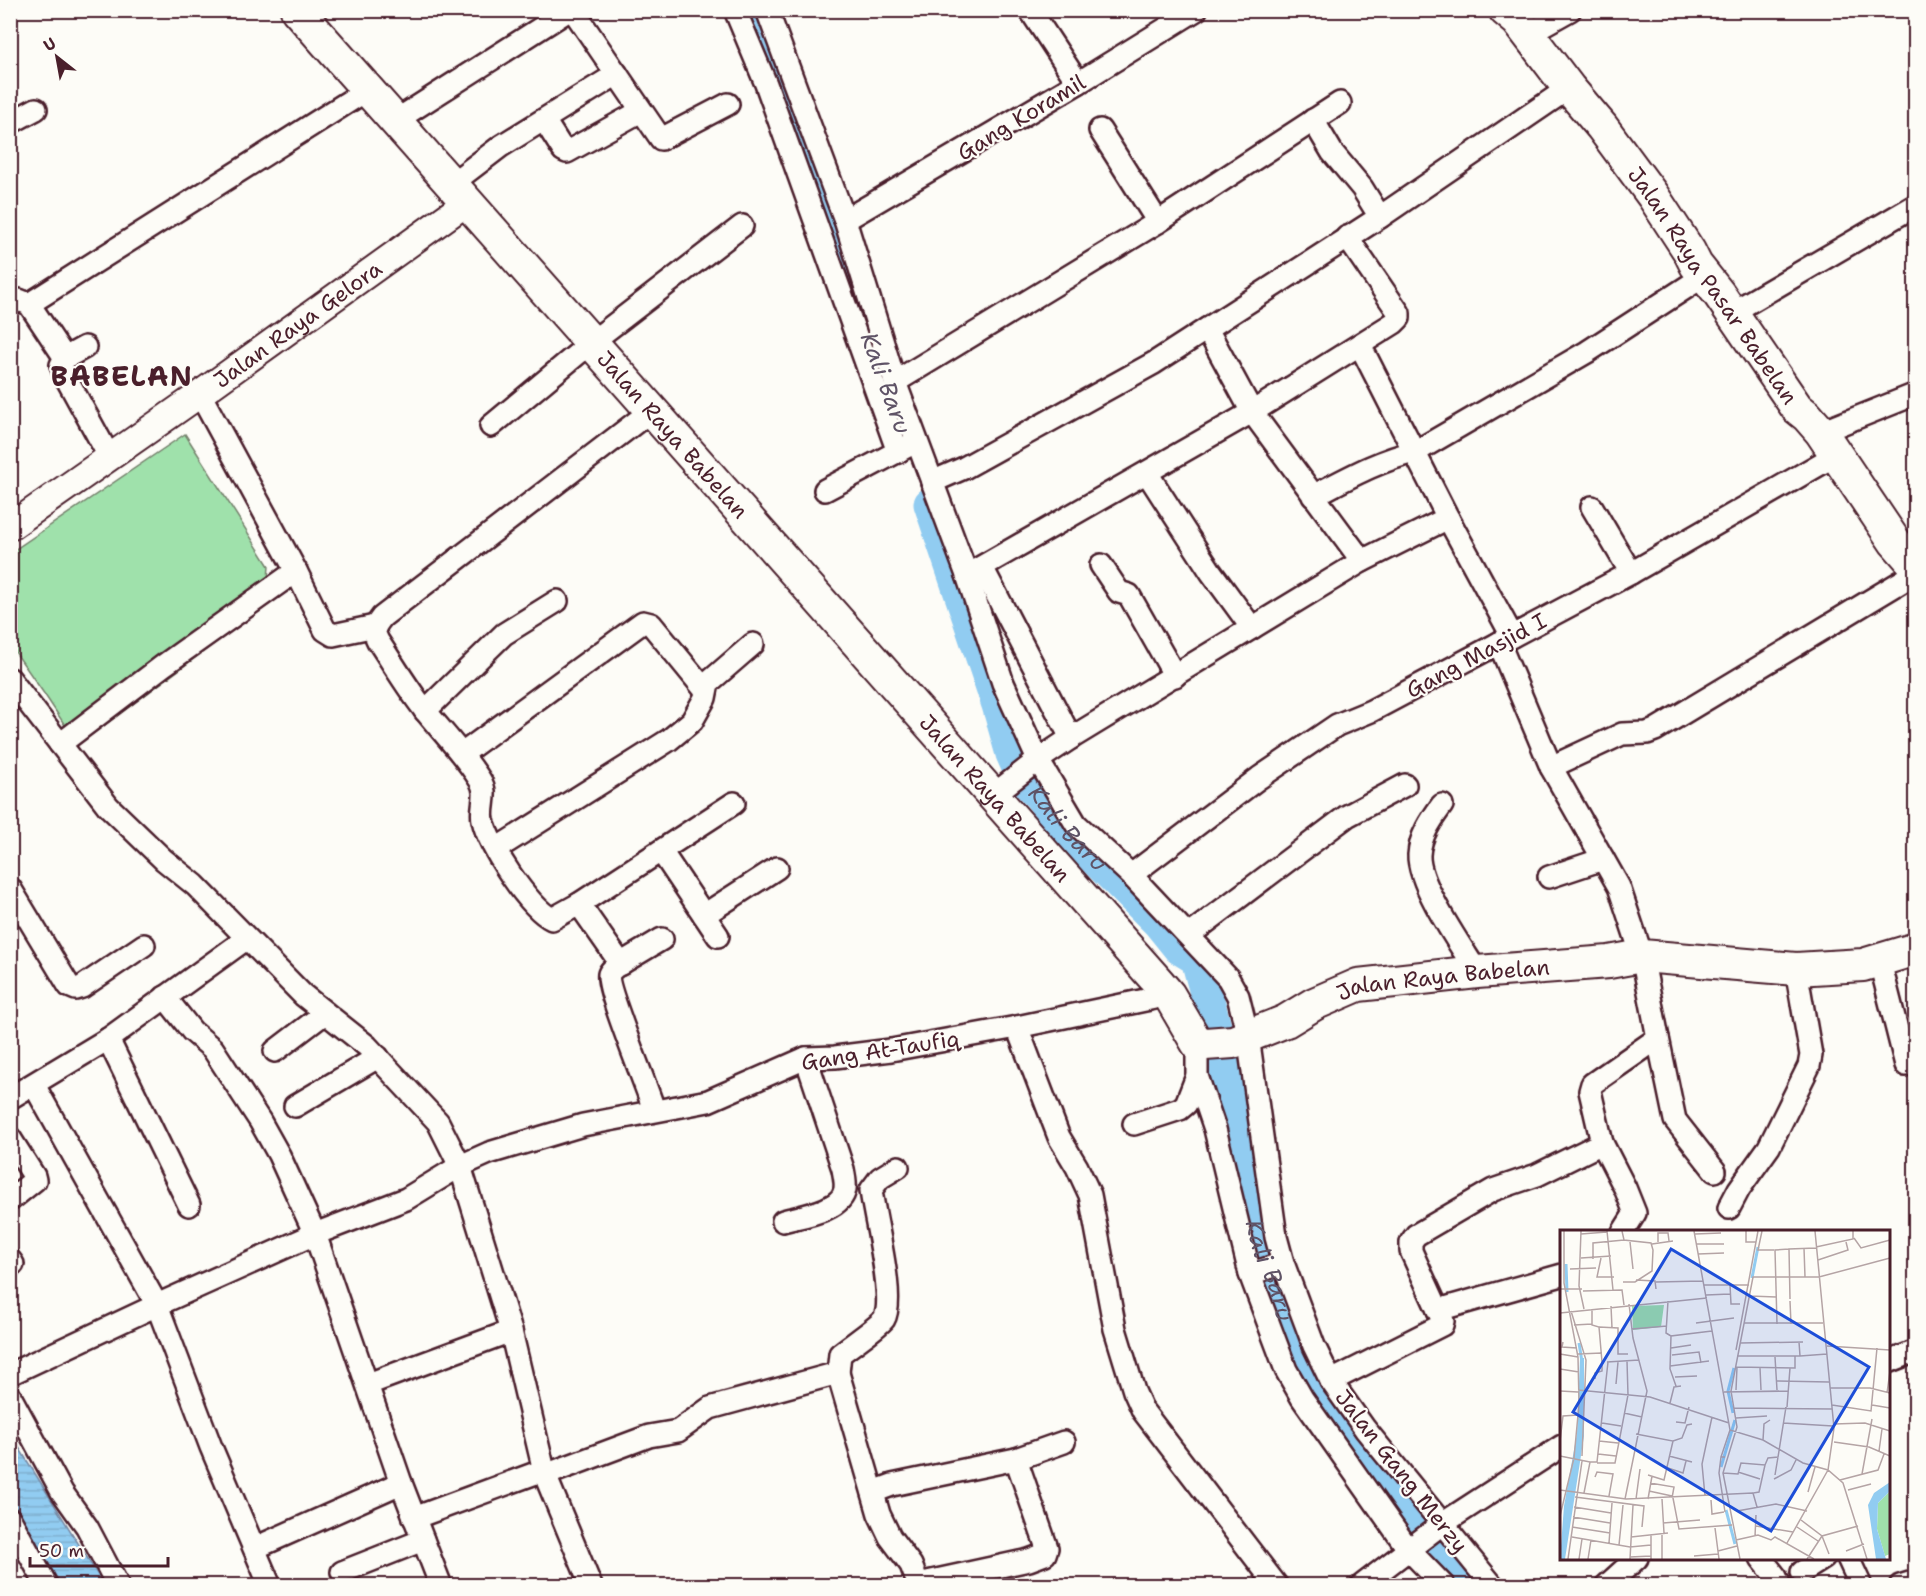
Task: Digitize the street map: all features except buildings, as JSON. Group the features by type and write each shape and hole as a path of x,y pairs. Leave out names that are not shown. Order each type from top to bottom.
{"main road":[{"name":"Jalan Raya Babelan","path":"297,10 652,410 1017,777 1169,995 1221,1041 1286,1021 1314,1004 1358,985 1477,972 1609,962 1642,956 1796,969 1863,965 1879,958 1916,949"},
{"name":"Jalan Raya Pasar Babelan","path":"1505,10 1518,21 1602,127 1653,196 1704,276 1719,294 1797,408 1807,416 1828,444 1894,542 1914,563"}],"street":[{"path":"395,121 571,10 662,139 728,104"},
{"path":"735,10 777,79 845,220 895,382 908,447"},
{"path":"767,10 777,79 908,447 932,482 975,571 1071,738"},
{"path":"1030,10 1078,83"},
{"path":"1527,34 1570,10"},
{"name":"Gang Koramil","path":"845,220 1078,83 1183,14"},
{"path":"458,194 501,146 616,74"},
{"path":"932,482 964,468 1154,363 1380,217 1569,88"},
{"path":"65,358 20,304 367,90"},
{"path":"895,382 1158,222 1340,103"},
{"path":"10,123 36,109"},
{"path":"544,120 563,150 567,152 641,111"},
{"path":"1313,120 1332,152 1362,188 1380,217"},
{"path":"1100,130 1158,222"},
{"name":"Jalan Raya Gelora","path":"11,525 200,394 458,194"},
{"path":"1731,313 1916,205"},
{"path":"491,426 593,341 742,226"},
{"path":"975,571 1252,412 1394,323 1400,314 1347,237"},
{"path":"1313,496 1396,456 1416,452 1587,352 1704,276"},
{"path":"1207,329 1252,412 1362,561"},
{"path":"1360,345 1416,452 1506,640 1551,767 1619,887 1642,956 1675,1120 1715,1171"},
{"path":"86,347 65,358 61,365 110,458"},
{"path":"200,394 328,633 333,635 375,626"},
{"name":"Gang Masjid I","path":"1131,875 1259,778 1337,725 1371,711 1631,573 1828,444 1916,394"},
{"path":"652,410 382,617 375,626 374,634 425,711 462,754 482,783 485,791 482,818 504,865 542,914 552,919 579,904 734,803"},
{"path":"825,490 908,447"},
{"path":"1147,473 1211,572 1252,628"},
{"path":"1592,507 1631,573"},
{"path":"1017,777 1071,738 1362,561 1448,518"},
{"path":"1551,767 1622,734 1647,733 1655,729 1914,563"},
{"path":"1101,565 1119,592 1129,595 1175,676"},
{"path":"60,744 164,665 296,571"},
{"path":"975,571 1003,683 1017,777 1076,824 1131,875 1228,978 1238,996 1221,1041 1197,1076 1186,1104 1180,1109 1134,1124"},
{"path":"425,711 504,634 556,601"},
{"path":"462,754 626,633 645,622 651,624 705,690"},
{"path":"496,849 669,740 692,721 705,698 708,683 753,644"},
{"path":"10,679 108,806 195,885 303,995 378,1057 438,1122 460,1166 510,1331 545,1473 591,1586"},
{"path":"1188,935 1338,822 1405,785"},
{"path":"1442,805 1422,838 1419,857 1424,877 1437,907 1477,972"},
{"path":"661,850 718,936"},
{"path":"1549,877 1603,859"},
{"path":"704,915 777,868"},
{"path":"10,888 69,986 76,989 144,945"},
{"path":"579,904 621,964"},
{"path":"10,1098 108,1039 246,939"},
{"path":"654,1110 609,983 611,971 662,939"},
{"path":"1879,958 1906,1065"},
{"path":"1729,1208 1738,1189 1769,1147 1809,1066 1811,1055 1796,969"},
{"name":"Gang At-Taufiq","path":"10,1374 315,1234 406,1198 460,1166 489,1153 583,1125 708,1101 806,1058 891,1050 1017,1027 1169,995"},
{"path":"165,997 192,1031 213,1050 260,1121 279,1155 315,1234 401,1483 441,1586"},
{"path":"275,1051 325,1013"},
{"path":"1017,1027 1059,1137 1090,1195 1115,1329 1138,1401 1143,1411 1277,1586"},
{"path":"1624,1230 1635,1213 1602,1143 1590,1091 1592,1084 1658,1038"},
{"path":"108,1039 189,1205"},
{"name":"Jalan Gang Merzy","path":"1221,1041 1276,1237 1268,1268 1314,1346 1331,1381 1365,1430 1425,1537 1493,1586"},
{"path":"295,1106 378,1057"},
{"path":"783,1221 835,1205 845,1187 843,1169 806,1058"},
{"path":"1197,1076 1268,1268 1286,1370 1302,1398 1425,1537 1444,1586"},
{"path":"34,1085 157,1305 212,1448 270,1586"},
{"path":"10,1138 35,1180 10,1200"},
{"path":"1331,1381 1442,1325 1443,1321 1411,1251 1411,1242 1416,1234 1493,1190 1537,1175 1602,1143"},
{"path":"898,1167 875,1182 872,1190 888,1289 887,1310 881,1322 840,1354 838,1373 884,1527 911,1565 918,1585 1029,1560 1045,1554 1047,1548 1016,1459"},
{"path":"1438,1310 1560,1276"},
{"path":"368,1384 510,1331"},
{"path":"1890,1361 1916,1351"},
{"path":"414,1518 649,1436 678,1431 710,1408 838,1373"},
{"path":"10,1396 62,1492 87,1527 118,1586"},
{"path":"873,1492 892,1485 1016,1459 1064,1442"},
{"path":"1361,1586 1425,1537 1560,1447"},
{"path":"255,1548 401,1483"},
{"path":"10,1519 47,1586"},
{"path":"342,1572 423,1540"},
{"path":"1606,1586 1635,1560"},
{"path":"1763,1560 1780,1586"},
{"path":"1802,1572 1821,1560"},
{"path":"1849,1560 1861,1586"},
{"path":"1900,1586 1916,1581"}],"green space":[{"path":"185,434 269,566 266,605 78,745 11,646 10,553"}],"water":[{"path":"10,1433 104,1585 40,1585 11,1532"}],"waterway":[{"name":"Kali Baru","path":"751,10 892,402"},
{"name":"Kali Baru","path":"930,504 998,705 1012,754 1022,777 1040,796 1064,828 1158,922 1179,948 1197,959 1222,1053 1252,1215 1261,1251 1276,1284 1296,1362 1469,1586"}],"district":[{"name":"BABELAN","path":"122,376"}]}
